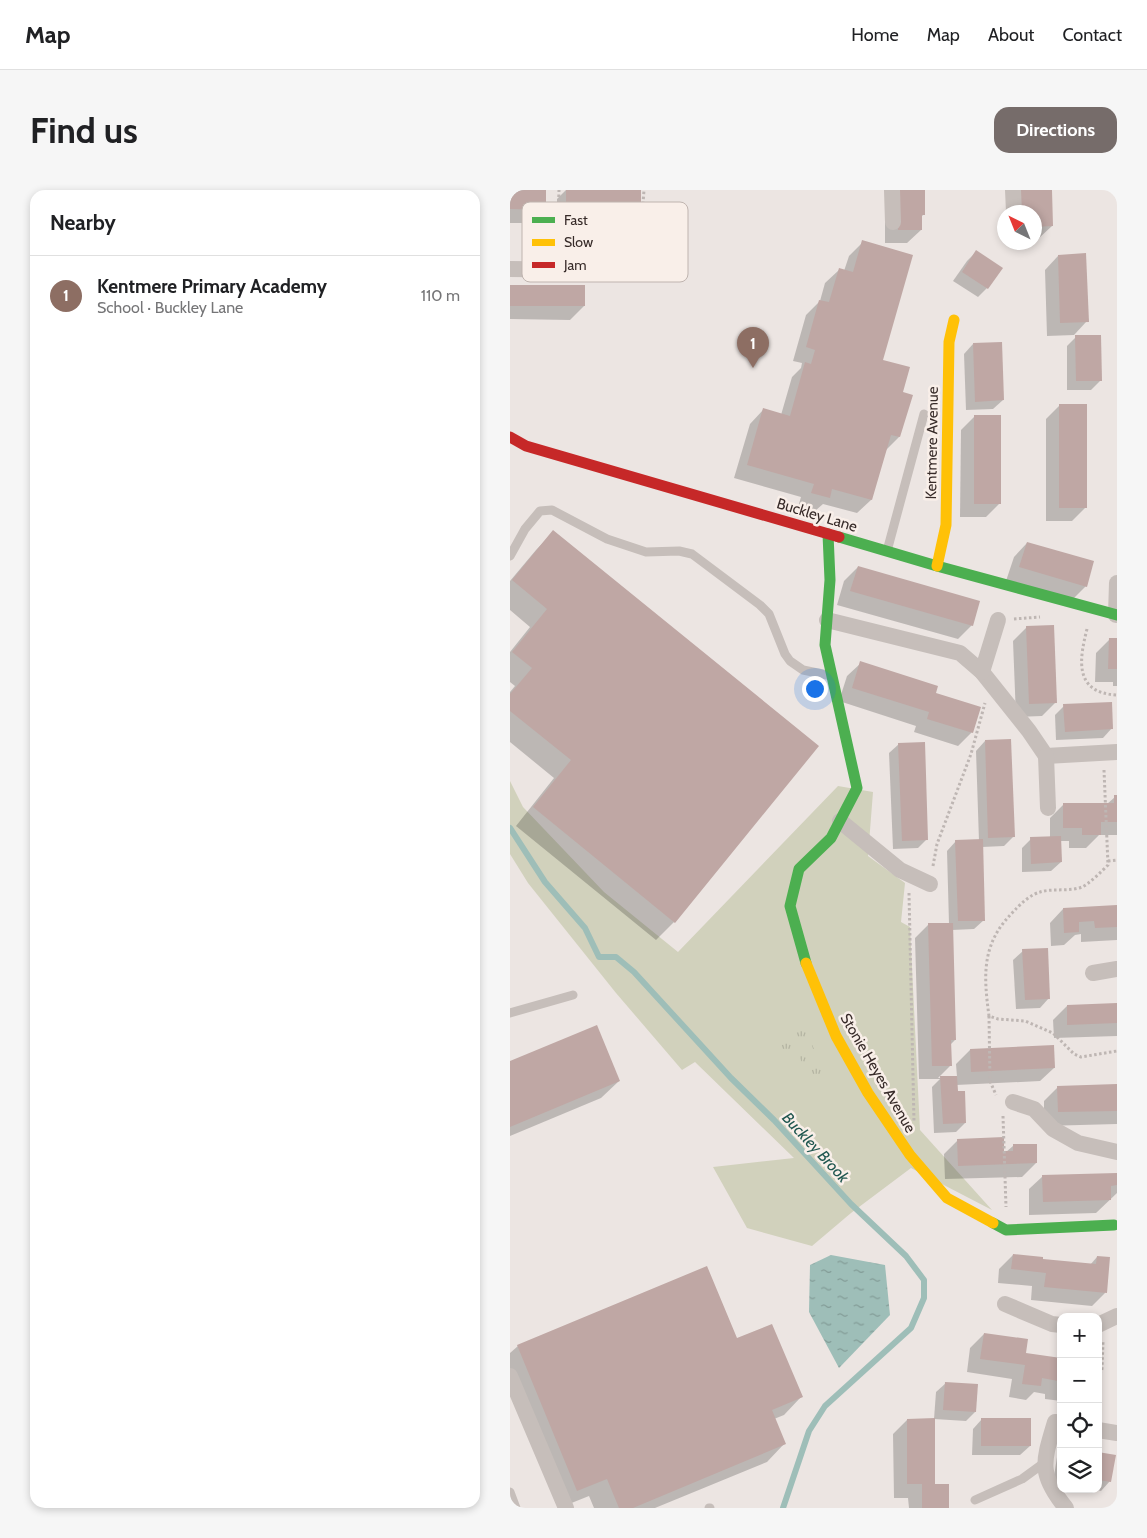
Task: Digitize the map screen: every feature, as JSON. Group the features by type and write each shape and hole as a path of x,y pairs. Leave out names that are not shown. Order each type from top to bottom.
{"street":[{"path":"892,190 893,222"},
{"path":"1013,190 1014,205"},
{"name":"Kentmere Avenue","path":"937,566 946,525 949,342 954,320"},
{"name":"Buckley Lane","path":"510,437 526,446 887,552 1116,615"},
{"name":"Stonie Heyes Avenue","path":"828,534 830,580 825,645 857,788 831,838 799,869 790,906 807,968 836,1036 868,1093 910,1156 947,1198 1006,1230"},
{"path":"1116,615 1117,583"},
{"path":"827,620 960,653 982,672 1029,731 1046,756 1048,808"},
{"path":"982,672 998,620"},
{"path":"1046,756 1110,752"},
{"path":"840,821 900,870 930,884"},
{"path":"1093,973 1117,969"},
{"path":"1008,1106 1034,1109 1053,1129 1078,1143 1117,1152"},
{"path":"1006,1230 1116,1226"},
{"path":"1005,1304 1057,1325"},
{"path":"1102,1324 1117,1316"},
{"path":"510,1376 566,1508"},
{"path":"1057,1422 1044,1463 1046,1475 1057,1497 1066,1508"},
{"path":"1102,1431 1117,1433"}],"lane":[{"path":"887,552 924,414"},
{"path":"510,556 524,529 540,511 552,510 607,539 646,552 679,551 692,554 760,605 769,614 785,654 790,661 803,670 832,676"},
{"path":"510,1013 573,995"},
{"path":"974,1500 1022,1479 1044,1463"},
{"path":"510,1492 516,1508"}],"path":[{"path":"1093,608 1080,661 1088,684 1097,692 1117,695"},
{"path":"930,884 937,844 971,754 986,701 996,690"},
{"path":"1006,1230 1008,1106 990,1081 989,1016 985,987 987,956 994,937 1006,919 1020,905 1039,892 1082,887 1108,865 1110,752"},
{"path":"1108,862 1117,860"},
{"path":"909,875 914,1132"},
{"path":"989,1016 998,1019 1025,1021 1052,1033 1074,1054 1081,1057 1117,1051"},
{"path":"1102,1343 1102,1369"}],"green space":[{"path":"510,781 523,807 604,892 678,952 838,786 873,792 868,856 905,883 901,922 910,927 920,1130 992,1210 911,1168 851,1213 812,1246 747,1228 713,1167 794,1158 695,1062 682,1070 616,993 528,883 510,854"},
{"path":"802,1022 826,1076 811,1083 799,1056 787,1061 775,1035"}],"water":[{"path":"831,1255 885,1265 890,1315 839,1368 809,1312 810,1265"}],"building":[{"path":"510,190 546,190 546,202 522,202 522,209 510,209"},
{"path":"566,190 641,190 641,202 566,202"},
{"path":"898,190 925,190 925,215 922,215 922,230 898,230"},
{"path":"1021,190 1052,190 1053,226 1042,227 1042,205 1021,205"},
{"path":"862,240 913,255 883,360 910,367 903,392 913,395 900,437 891,435 872,500 832,489 830,498 811,493 814,484 747,465 763,408 790,416 805,362 811,364 815,350 806,347 819,300 829,302 839,268 853,272"},
{"path":"976,250 1003,268 988,289 962,272"},
{"path":"1086,253 1089,322 1060,323 1058,255"},
{"path":"510,285 585,285 585,306 510,306"},
{"path":"1075,335 1101,335 1102,381 1076,381"},
{"path":"1002,342 1004,400 975,402 973,343"},
{"path":"1059,404 1087,404 1087,508 1059,508"},
{"path":"974,415 1001,415 1001,504 974,504"},
{"path":"553,530 819,746 675,923 533,807 571,760 510,711 510,694 532,668 512,652 547,609 512,580"},
{"path":"1027,542 1094,561 1087,587 1019,567"},
{"path":"858,566 980,601 973,626 850,591"},
{"path":"1054,625 1057,703 1029,704 1026,626"},
{"path":"1109,638 1117,638 1117,669 1108,669"},
{"path":"860,661 938,686 936,693 981,707 973,733 927,719 929,712 852,688"},
{"path":"1112,702 1113,729 1065,732 1063,704"},
{"path":"1011,739 1015,837 988,838 985,740"},
{"path":"925,742 928,840 902,841 898,743"},
{"path":"1114,795 1117,795 1117,822 1101,822 1101,835 1082,835 1082,828 1063,828 1063,803 1114,803"},
{"path":"1061,836 1062,862 1031,864 1030,837"},
{"path":"983,839 985,921 958,921 955,840"},
{"path":"1117,905 1117,927 1095,928 1094,921 1079,922 1079,932 1064,933 1063,908"},
{"path":"928,923 953,923 956,1040 951,1040 952,1066 932,1066"},
{"path":"1048,948 1050,999 1025,1000 1022,949"},
{"path":"1117,1003 1117,1023 1067,1025 1067,1005"},
{"path":"597,1025 620,1081 510,1127 510,1061"},
{"path":"1054,1045 1055,1068 971,1072 970,1049"},
{"path":"940,1076 957,1076 958,1091 965,1091 966,1123 943,1124"},
{"path":"1117,1084 1117,1111 1058,1112 1057,1086"},
{"path":"1004,1137 1004,1151 1013,1151 1013,1144 1037,1144 1037,1163 958,1166 957,1139"},
{"path":"1117,1173 1117,1185 1111,1186 1111,1200 1043,1202 1042,1175"},
{"path":"1013,1254 1096,1264 1097,1256 1110,1257 1107,1293 1044,1287 1046,1273 1011,1269"},
{"path":"707,1266 737,1338 772,1324 803,1397 772,1410 786,1444 633,1508 619,1508 607,1479 577,1491 517,1345"},
{"path":"984,1333 1028,1339 1026,1353 1057,1357 1057,1381 1042,1378 1041,1386 1022,1384 1025,1365 980,1359"},
{"path":"945,1382 978,1384 976,1412 943,1410"},
{"path":"935,1418 935,1484 949,1484 949,1508 922,1508 922,1484 907,1484 907,1419"},
{"path":"981,1418 1031,1418 1031,1446 981,1446"},
{"path":"1102,1453 1116,1455 1111,1482 1102,1481"}],"waterway":[{"name":"Buckley Brook","path":"510,828 545,882 585,928 599,957 616,957 634,972 731,1078 774,1120 851,1204 906,1256 924,1280 924,1298 911,1328 825,1406 809,1431 783,1508"}],"traffic: fast":[{"path":"806,963 790,906 799,869 831,838 857,788 825,645 830,580 828,534"},
{"path":"839,537 1117,615"},
{"path":"993,1223 1006,1230 1114,1225"}],"traffic: slow":[{"path":"937,566 946,525 949,342 954,320"},
{"path":"806,963 836,1036 868,1093 910,1155 947,1198 993,1223"}],"traffic: jam":[{"path":"510,437 526,446 839,537"}],"place":[{"name":"Kentmere Primary Academy","path":"753,368"}]}
